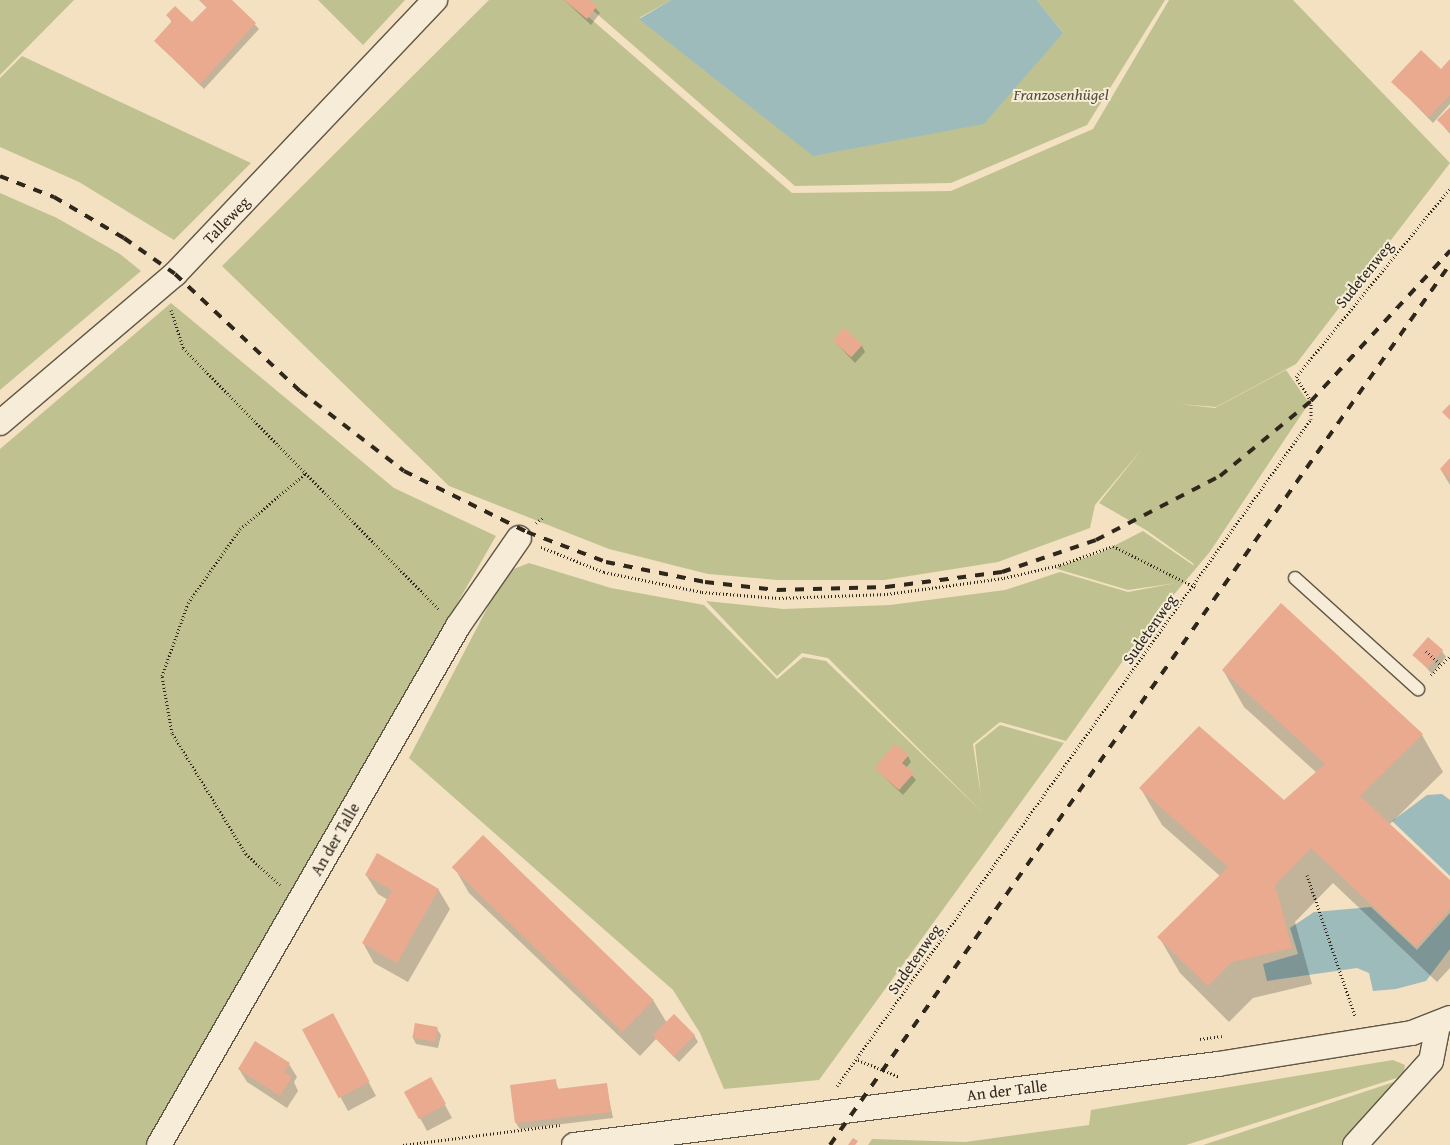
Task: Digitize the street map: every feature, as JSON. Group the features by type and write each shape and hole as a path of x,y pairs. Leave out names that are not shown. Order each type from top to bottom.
{"street":[{"name":"Talleweg","path":"0,423 163,285 435,0"},
{"name":"An der Talle","path":"159,1145 458,626 519,538"},
{"name":"An der Talle","path":"574,1145 1218,1064 1412,1033 1444,1021"},
{"name":"An der Talle","path":"1354,1145 1431,1061 1444,1021"}],"lane":[{"path":"1296,578 1418,688"}],"path":[{"name":"Sudetenweg","path":"835,1089 858,1060 1195,586 1311,419 1311,401 1296,377 1450,188"},
{"path":"163,285 183,348 458,626"},
{"path":"298,902 246,854 172,733 162,676 188,603 240,529 306,473"},
{"path":"519,538 604,572 702,592 769,597 888,594 1004,578 1060,565 1113,546 1195,586"},
{"path":"1426,652 1441,665"},
{"path":"1307,875 1356,1019"},
{"path":"1346,1020 1364,1018"},
{"path":"1195,1039 1224,1035"},
{"path":"858,1060 908,1081"}],"green space":[{"path":"0,0 74,0 0,75"},
{"path":"318,0 405,0 363,45"},
{"path":"489,0 569,0 792,193 951,191 1093,129 1169,0 1293,0 1450,163 1296,364 1216,407 1179,404 1215,408 1286,370 1309,403 1209,553 1149,624 1066,741 1000,722 973,744 981,796 975,745 1000,725 1064,743 819,1080 724,1089 700,1033 673,990 409,758 506,572 529,563 611,588 704,605 777,679 803,657 826,661 983,813 828,658 802,653 777,676 706,601 783,609 890,605 1005,590 1060,572 1128,592 1176,583 1128,590 1054,568 1100,553 1143,531 1194,564 1146,530 1099,503 1142,449 1095,505 1090,528 998,562 884,580 778,580 708,574 609,549 449,486 222,266"},
{"name":"Franzosenhügel","path":"581,0 671,0 639,18 1063,33 1037,0 1165,0 1087,125 951,183 795,186"},
{"path":"22,56 251,163 174,240 79,182 0,147 0,78"},
{"path":"0,193 57,218 120,254 141,271 0,390"},
{"path":"171,303 394,488 496,536 145,1145 0,1145 0,449"},
{"path":"1393,1060 1405,1065 1403,1076 1186,1145 868,1145 872,1139 965,1142 1089,1125 1091,1110"},
{"path":"1409,1077 1345,1145 1203,1145"}],"water":[{"path":"671,0 1037,0 1063,33 984,124 813,156 639,19"},
{"path":"1442,794 1450,800 1450,876 1392,821 1427,795"},
{"path":"1371,907 1417,950 1450,913 1450,949 1426,981 1396,989 1373,991 1369,973 1357,968 1267,981 1263,964 1298,954 1290,928 1314,912"}],"building":[{"path":"200,0 232,0 256,23 200,84 154,41 172,21 166,15 175,6 192,22 207,7"},
{"path":"564,0 590,0 597,6 587,19"},
{"path":"1421,50 1441,69 1450,59 1450,95 1429,117 1391,82"},
{"path":"1450,107 1450,132 1437,120"},
{"path":"844,328 863,345 851,357 833,341"},
{"path":"1450,404 1450,420 1442,412"},
{"path":"1450,458 1450,479 1440,469"},
{"path":"1281,603 1423,734 1360,796 1450,880 1450,909 1416,947 1311,848 1275,885 1292,948 1232,962 1208,986 1157,937 1228,867 1139,788 1199,726 1284,800 1325,764 1222,670"},
{"path":"1428,637 1443,650 1427,668 1412,655"},
{"path":"895,744 909,755 902,763 914,773 899,790 874,768"},
{"path":"483,835 653,1000 622,1032 452,867"},
{"path":"377,853 439,889 397,963 362,943 392,890 365,875"},
{"path":"333,1013 370,1082 339,1098 302,1029"},
{"path":"674,1014 695,1035 674,1056 653,1035"},
{"path":"415,1023 438,1027 435,1042 412,1038"},
{"path":"255,1041 290,1063 284,1072 292,1077 280,1096 238,1069"},
{"path":"431,1077 446,1104 419,1119 404,1092"},
{"path":"556,1079 557,1089 607,1083 611,1112 515,1123 510,1085"},
{"path":"853,1138 858,1141 855,1145 848,1145"}],"railway":[{"path":"0,176 54,197 124,238 175,274 300,391 404,471 527,532 606,562 705,582 777,590 886,587 1002,572 1096,540 1220,476 1311,401 1450,251"},
{"path":"830,1145 1450,264"}]}
